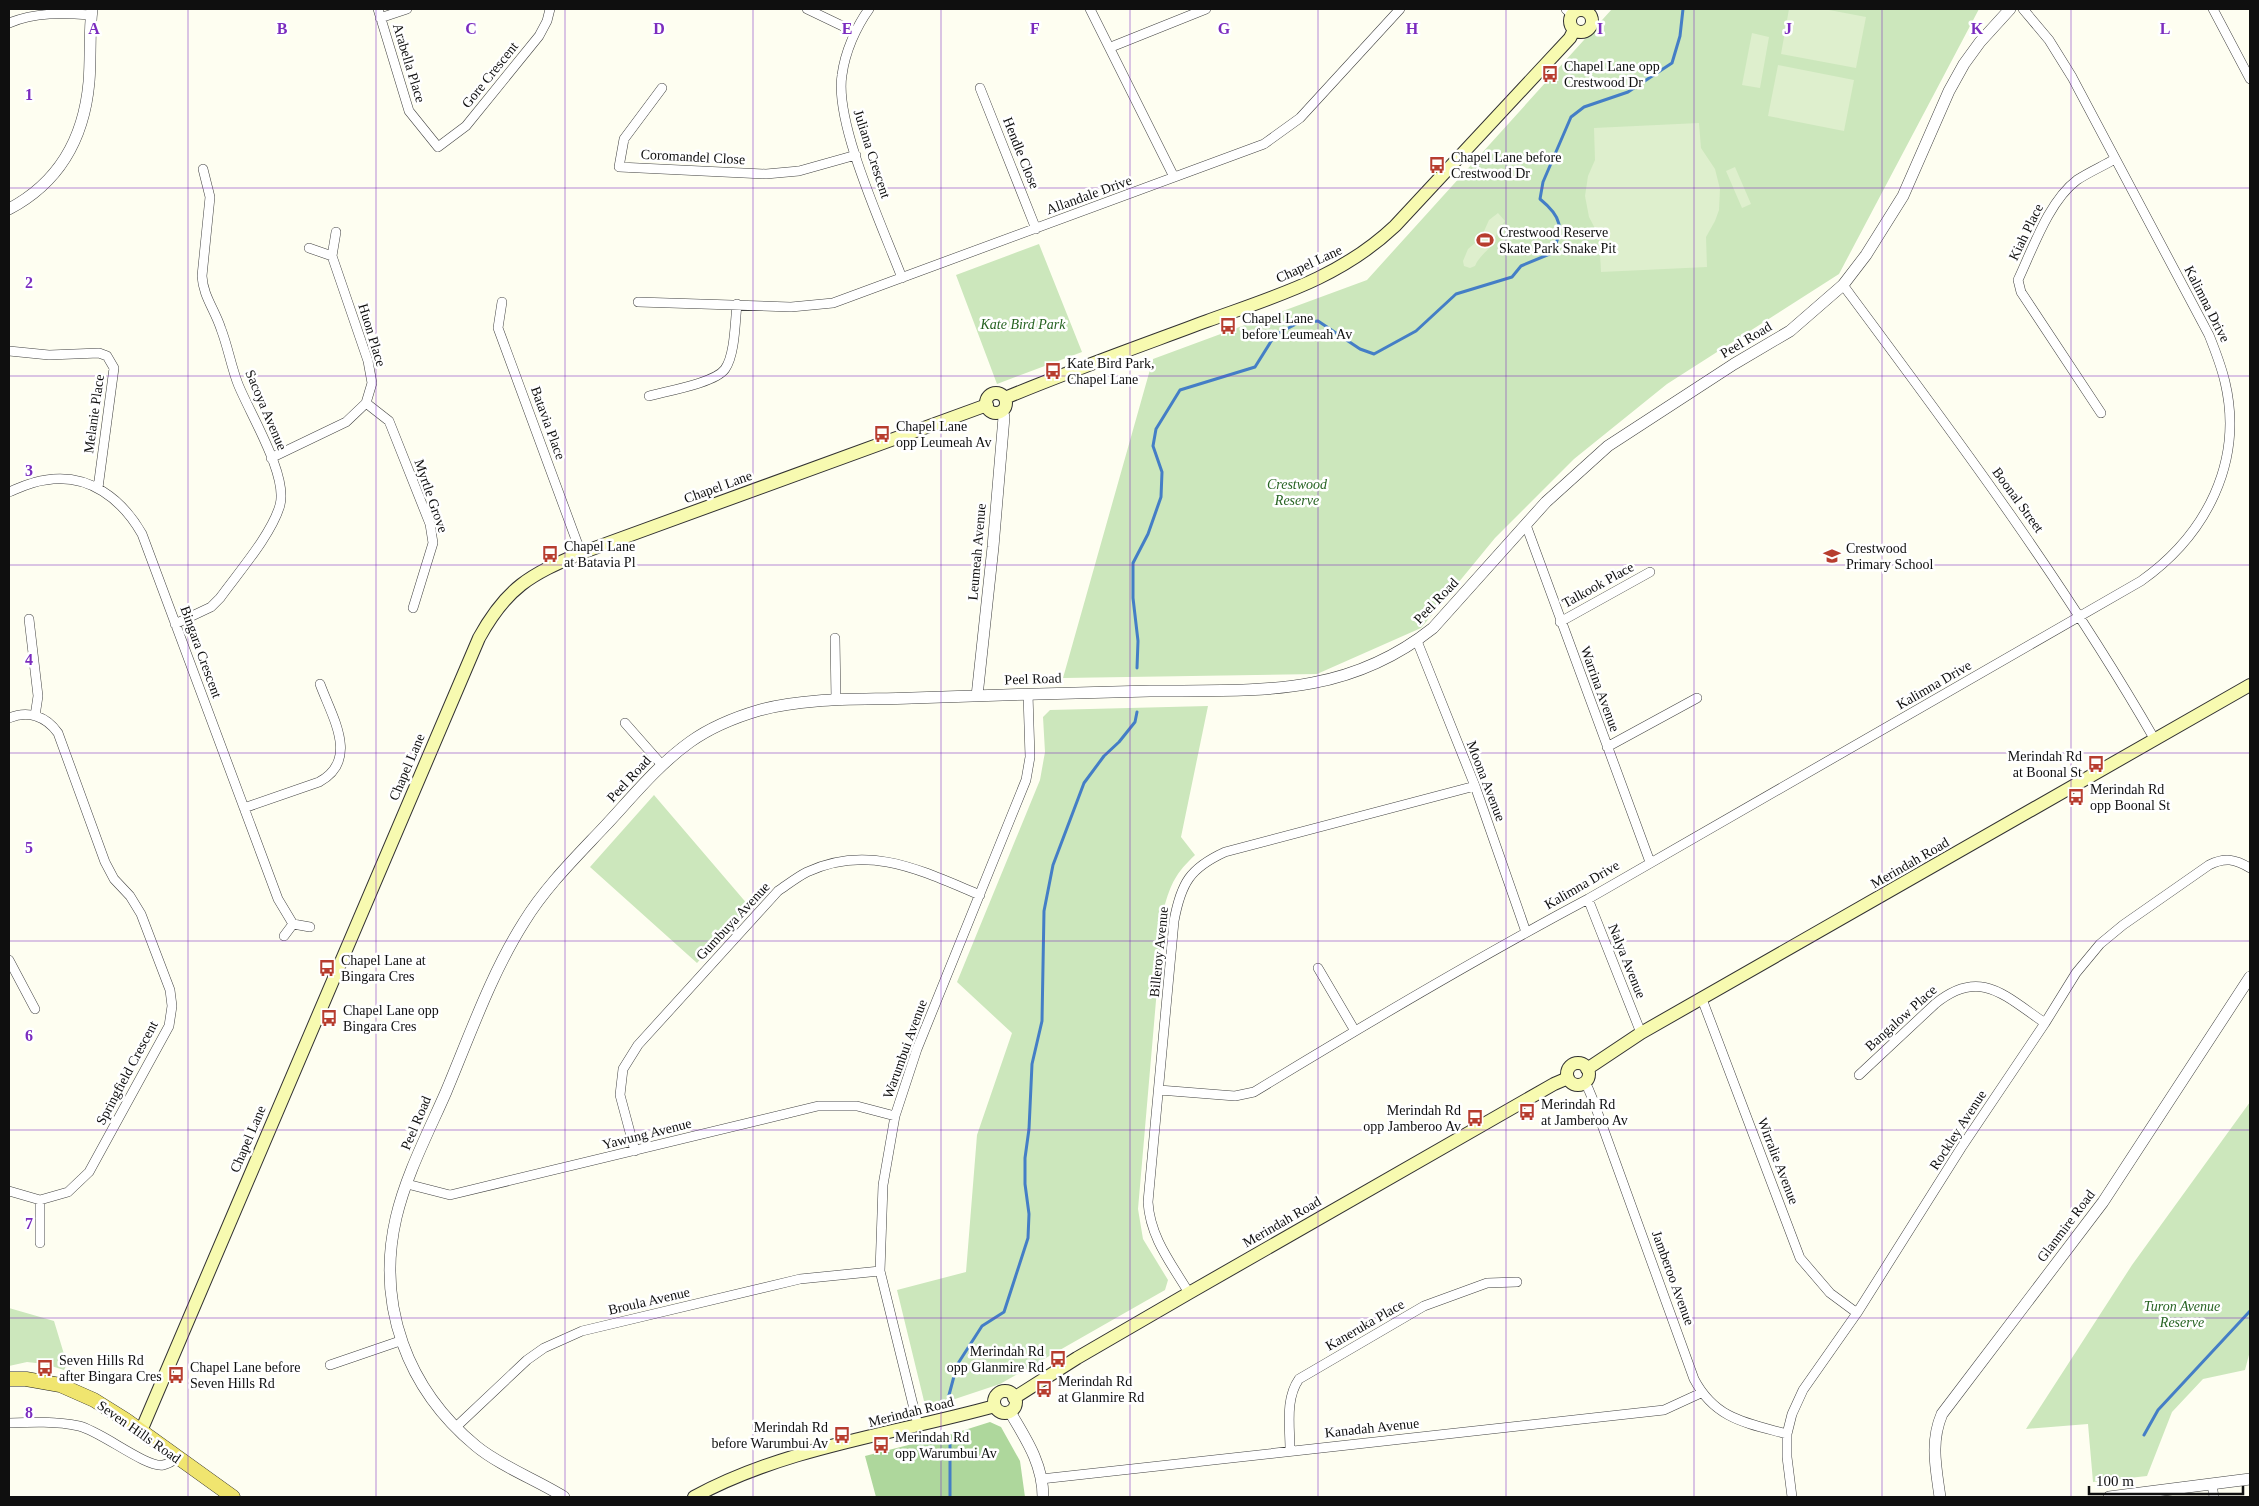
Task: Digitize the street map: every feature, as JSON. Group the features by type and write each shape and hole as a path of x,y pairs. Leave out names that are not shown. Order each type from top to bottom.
{"main road":[{"path":"1580,9 1590,11 1592,21 1590,28 1581,32 1574,30 1569,22 1570,11 1580,9"},
{"name":"Chapel Lane","path":"1005,398 1080,368 1307,285 1345,266 1376,244 1395,226 1570,38 1574,30"},
{"path":"993,393 1000,393 1005,398 1006,405 1002,411 994,412 986,405 987,398 993,393"},
{"name":"Chapel Lane","path":"141,1431 479,638 494,614 514,589 543,569 581,553 986,405"},
{"name":"Merindah Road","path":"1587,1069 1641,1033 2250,686"},
{"path":"1574,1064 1584,1065 1587,1069 1588,1077 1583,1084 1574,1084 1568,1078 1568,1070 1574,1064"},
{"name":"Merindah Road","path":"1014,1398 1069,1363 1189,1293 1554,1084 1568,1078"},
{"name":"Seven Hills Road","path":"9,1379 43,1382 75,1391 105,1406 233,1497"},
{"path":"1006,1392 1014,1398 1015,1404 1010,1412 999,1411 995,1406 995,1399 999,1393 1006,1392"},
{"name":"Merindah Road","path":"694,1497 716,1485 772,1462 995,1406"}],"street":[{"path":"379,13 407,9"},
{"name":"Gore Crescent","path":"438,147 466,126 538,36 547,22 550,9"},
{"path":"807,9 855,32"},
{"name":"Juliana Crescent","path":"869,9 855,32 842,76 842,106 856,155 902,278"},
{"path":"1090,9 1111,47 1174,177"},
{"path":"1111,47 1206,9"},
{"name":"Allandale Drive","path":"638,302 791,307 833,303 1264,144 1300,118 1400,9"},
{"name":"Peel Road","path":"564,1497 479,1448 456,1427 426,1390 400,1341 390,1291 389,1267 392,1235 406,1184 496,975 522,925 543,894 662,765 692,740 738,717 792,704 836,700 1282,688 1341,678 1367,668 1417,641 1433,628 1546,502 1608,446 1734,364 1790,331 1843,285 1866,255 1903,196 1949,91 1964,64 1980,42 2010,9"},
{"name":"Kalimna Drive","path":"1159,1090 1235,1096 1254,1092 1526,932 1588,899 1848,751 2141,581 2161,567 2194,531 2217,490 2225,460 2229,409 2225,382 2209,335 2064,64 2038,26 2023,9"},
{"path":"2213,9 2250,79"},
{"path":"9,23 25,16 92,12 86,113 78,139 65,160 44,184 23,202 9,209"},
{"name":"Arabella Place","path":"379,13 409,111 438,147"},
{"name":"Coromandel Close","path":"662,88 624,139 619,167 766,174 800,171 856,155"},
{"name":"Hendle Close","path":"980,88 1036,229"},
{"name":"Kiah Place","path":"2100,413 2021,292 2018,280 2054,206 2065,191 2078,179 2115,159"},
{"name":"Sacoya Avenue","path":"175,624 211,607 220,598 276,518 280,503 280,487 271,458 239,386 221,328 203,289 202,276 210,197 203,169"},
{"name":"Huon Place","path":"336,232 332,256 368,362 372,383 366,403"},
{"path":"309,248 332,256"},
{"name":"Boonal Street","path":"1843,285 1940,415 2034,546 2080,616 2155,740"},
{"name":"Batavia Place","path":"502,302 498,328 581,553"},
{"path":"649,396 716,378 725,370 731,356 737,304"},
{"name":"Melanie Place","path":"9,351 49,355 99,353 107,356 112,361 114,368 98,488"},
{"path":"271,458 346,422 366,403"},
{"name":"Myrtle Grove","path":"366,403 390,421 430,524 433,543 413,608"},
{"name":"Leumeah Avenue","path":"977,696 993,547 1004,417 1002,411"},
{"name":"Bingara Crescent","path":"9,492 47,479 65,480 98,488 123,506 142,534 278,899 293,924"},
{"name":"Warrina Avenue","path":"1526,525 1560,622 1650,862"},
{"name":"Talkook Place","path":"1560,622 1650,572"},
{"path":"9,718 24,714 35,716 38,696 29,619"},
{"path":"835,638 836,700"},
{"name":"Moona Avenue","path":"1417,641 1475,786 1526,932"},
{"path":"244,808 319,782 330,776 337,768 341,757 341,746 320,684"},
{"name":"Warumbui Avenue","path":"918,1425 880,1270 883,1185 896,1116 917,1049 1029,769 1028,694"},
{"path":"1607,747 1697,698"},
{"name":"Springfield Crescent","path":"35,716 52,724 62,741 105,862 114,879 130,896 141,914 170,990 172,1006 168,1026 89,1172 68,1192 40,1200"},
{"path":"625,723 662,765"},
{"name":"Billeroy Avenue","path":"1189,1293 1156,1237 1149,1221 1149,1189 1174,921 1178,900 1186,880 1197,868 1225,852 1475,786"},
{"name":"Rockley Avenue","path":"1792,1497 1786,1434 1792,1414 1803,1390 1857,1313 1961,1148 2045,1023 2076,973 2100,944 2123,924 2218,860 2231,859 2250,868"},
{"name":"Gumbuya Avenue","path":"635,1151 620,1094 623,1069 638,1044 778,891 807,872 837,862 872,860 909,866 980,895"},
{"name":"Nalya Avenue","path":"1588,899 1641,1033"},
{"path":"284,936 293,924 310,927"},
{"path":"9,960 35,1009"},
{"path":"1318,968 1355,1031"},
{"name":"Glanmire Road","path":"1940,1497 1934,1449 1937,1428 1942,1414 2103,1202 2250,977"},
{"name":"Bangalow Place","path":"1859,1075 1935,1004 1960,988 1974,986 1990,988 2045,1023"},
{"name":"Wirralie Avenue","path":"1702,999 1800,1258 1830,1294 1857,1313"},
{"name":"Jamberoo Avenue","path":"1583,1084 1588,1088 1593,1100 1694,1379 1701,1393 1732,1419 1786,1434"},
{"name":"Yawung Avenue","path":"406,1184 450,1195 818,1106 857,1106 896,1116"},
{"path":"9,1191 40,1200 40,1244"},
{"name":"Broula Avenue","path":"456,1427 528,1360 544,1348 582,1331 800,1278 880,1270"},
{"name":"Kaneruka Place","path":"1290,1450 1290,1403 1292,1389 1299,1379 1424,1306 1487,1283 1517,1282"},
{"path":"330,1365 400,1341"},
{"name":"Kanadah Avenue","path":"1042,1479 1664,1410 1701,1393"},
{"path":"1010,1412 1031,1448 1042,1479 1043,1497"},
{"path":"9,1423 35,1421 80,1427 112,1441 156,1465 164,1465 177,1458"},
{"path":"2109,1497 2250,1479"},
{"path":"2212,1484 2214,1497"}],"green space":[{"name":"Crestwood Reserve","path":"1612,9 1979,9 1839,274 1667,384 1574,459 1495,538 1421,628 1317,674 1063,678 1153,359 1367,280"},
{"path":"1789,9 1824,9 1866,17 1856,68 1781,54"},
{"path":"1752,33 1769,37 1760,88 1742,85"},
{"path":"1778,65 1854,80 1844,131 1768,116"},
{"path":"1699,123 1701,148 1715,169 1720,189 1719,210 1706,237 1707,267 1601,272 1599,236 1589,217 1585,196 1588,176 1595,160 1594,128"},
{"path":"1735,167 1751,204 1742,208 1726,171"},
{"name":"Crestwood Reserve Skate Park Snake Pit","path":"1498,213 1505,221 1493,243 1475,266 1470,268 1464,266 1463,261 1468,249 1481,238 1489,220"},
{"name":"Kate Bird Park","path":"1039,244 1082,352 997,384 956,275"},
{"path":"1208,706 1181,837 1195,855 1183,867 1175,879 1164,908 1138,1209 1143,1239 1168,1280 1165,1290 1000,1384 934,1406 924,1401 897,1290 966,1272 977,1135 1012,1033 957,982 1040,780 1045,752 1043,717 1050,710"},
{"path":"654,795 749,906 697,963 590,867"},
{"name":"Turon Avenue Reserve","path":"2250,1102 2250,1351 2245,1370 2203,1379 2172,1412 2147,1476 2093,1482 2088,1424 2026,1429 2132,1265"},
{"path":"9,1308 54,1321 67,1364 64,1370 45,1364 27,1362 9,1366"},
{"path":"990,1422 1001,1427 1020,1461 1025,1497 876,1497 865,1456 952,1434"}],"waterway":[{"path":"1137,668 1138,641 1133,598 1133,563 1148,534 1161,497 1162,472 1153,446 1156,429 1180,390 1255,367 1275,335 1298,323 1318,321 1360,349 1374,354 1416,331 1456,294 1512,277 1521,266 1552,253 1558,237 1559,223 1557,217 1540,199 1543,182 1571,117 1584,107 1628,92 1672,63 1680,36 1683,9"},
{"path":"949,1395 957,1365 982,1326 1004,1312 1028,1238 1029,1214 1025,1184 1025,1158 1029,1129 1032,1064 1042,1021 1044,911 1053,865 1084,783 1104,756 1119,742 1135,722 1137,712"},
{"path":"2144,1435 2158,1410 2250,1311"},
{"path":"950,1445 950,1497"}],"place":[{"name":"Chapel Lane opp Crestwood Dr","path":"1550,74"},
{"name":"Chapel Lane before Crestwood Dr","path":"1437,165"},
{"name":"Crestwood Reserve Skate Park Snake Pit","path":"1485,240"},
{"name":"Chapel Lane before Leumeah Av","path":"1228,326"},
{"name":"Kate Bird Park, Chapel Lane","path":"1053,371"},
{"name":"Chapel Lane opp Leumeah Av","path":"882,434"},
{"name":"Chapel Lane at Batavia Pl","path":"550,554"},
{"name":"Crestwood Primary School","path":"1832,556"},
{"name":"Merindah Rd at Boonal St","path":"2096,764"},
{"name":"Merindah Rd opp Boonal St","path":"2076,797"},
{"name":"Chapel Lane at Bingara Cres","path":"327,968"},
{"name":"Chapel Lane opp Bingara Cres","path":"329,1018"},
{"name":"Merindah Rd at Jamberoo Av","path":"1527,1112"},
{"name":"Merindah Rd opp Jamberoo Av","path":"1475,1118"},
{"name":"Merindah Rd opp Glanmire Rd","path":"1058,1359"},
{"name":"Seven Hills Rd after Bingara Cres","path":"45,1368"},
{"name":"Chapel Lane before Seven Hills Rd","path":"176,1375"},
{"name":"Merindah Rd at Glanmire Rd","path":"1044,1389"},
{"name":"Merindah Rd before Warumbui Av","path":"842,1435"},
{"name":"Merindah Rd opp Warumbui Av","path":"881,1445"}]}
